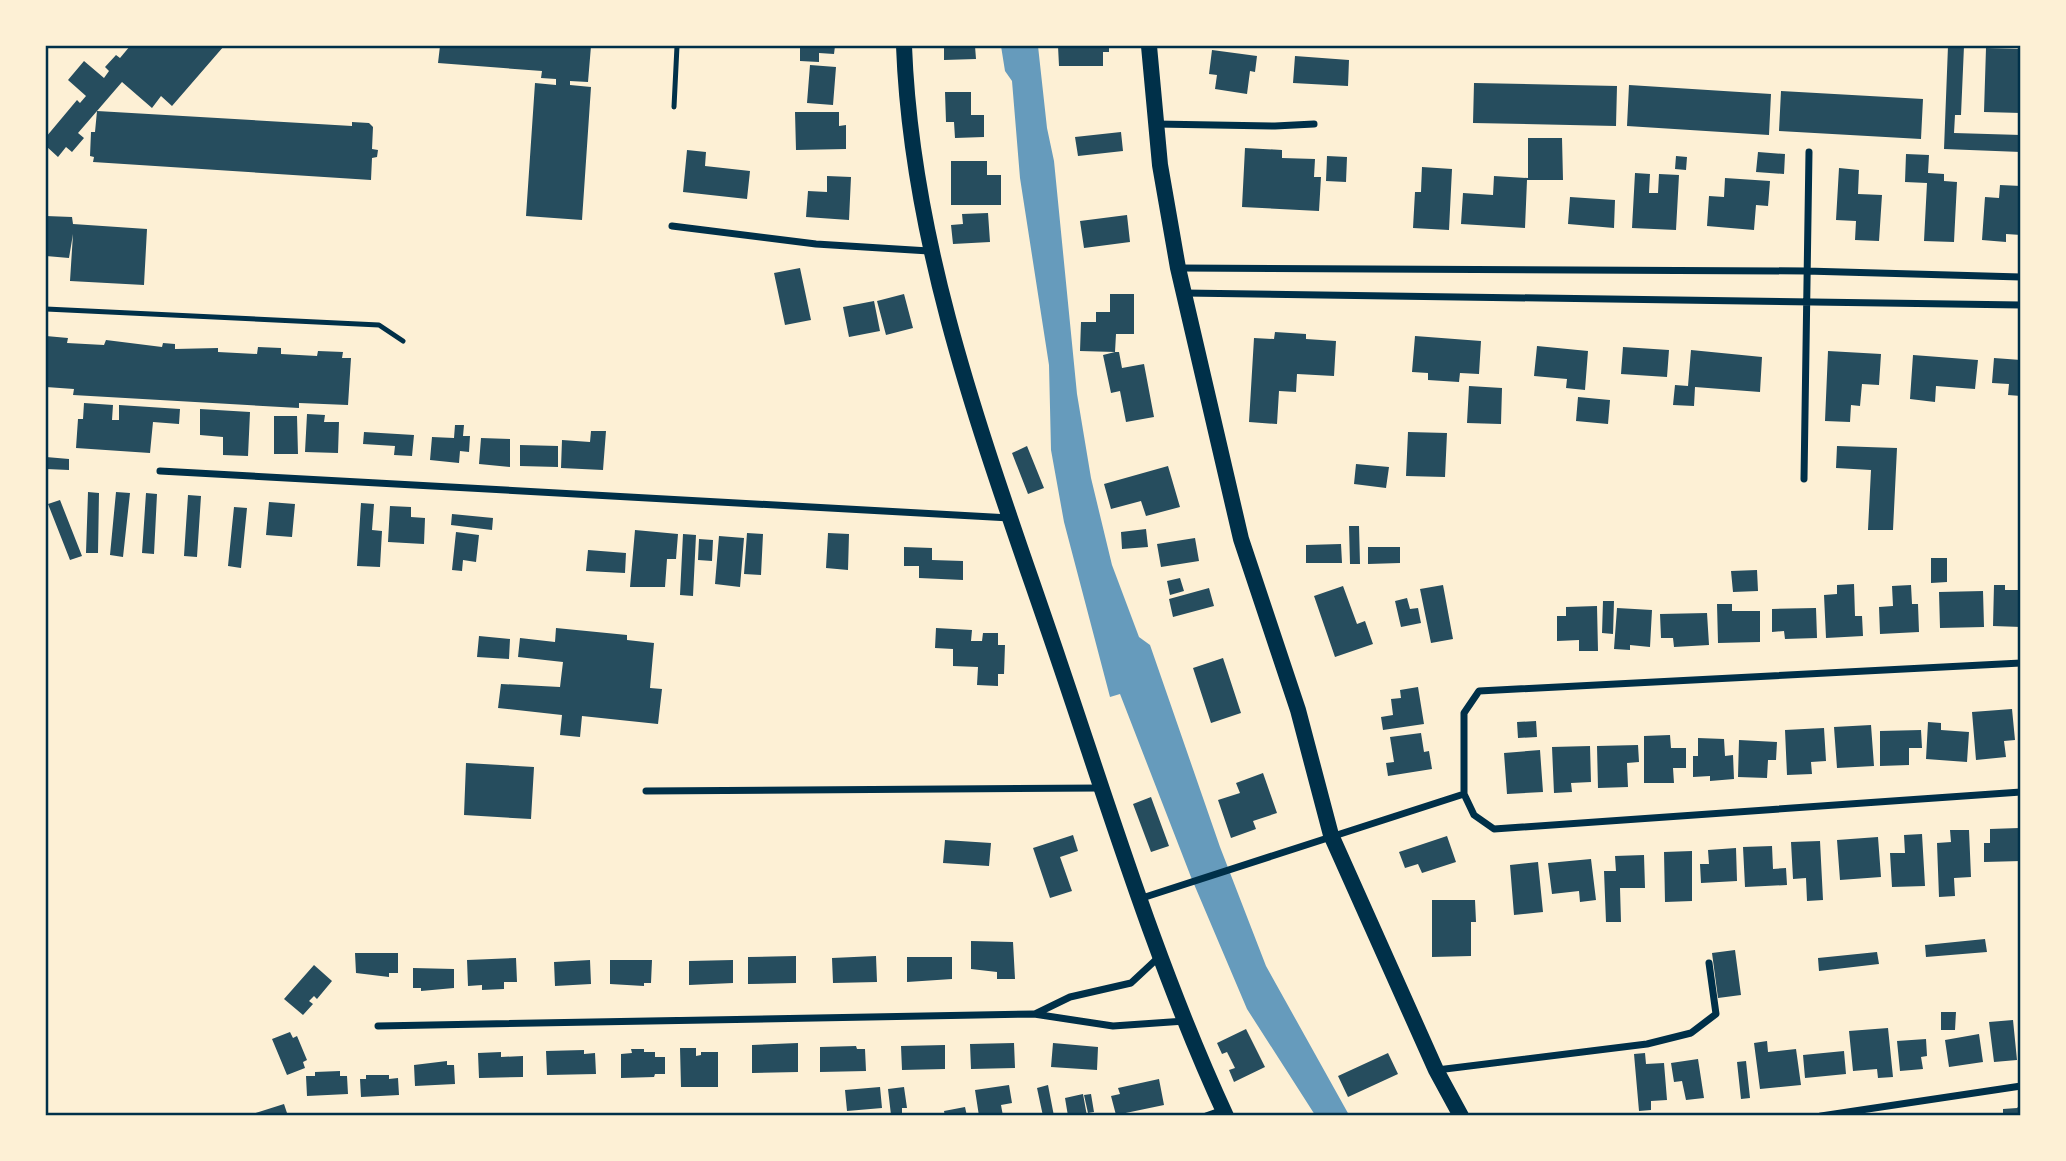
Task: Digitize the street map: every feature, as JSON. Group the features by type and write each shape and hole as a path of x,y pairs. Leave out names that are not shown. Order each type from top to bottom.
{"main road":[{"path":"904,46 912,146 929,251 972,400 1138,900 1225,1113"},
{"path":"1149,46 1156,124 1178,268 1241,539 1298,710 1331,835 1436,1070 1461,1115"}],"street":[{"path":"1156,124 1314,124"},
{"path":"1804,479 1809,152"},
{"path":"672,226 816,244 929,251"},
{"path":"1178,268 1806,271 2021,277"},
{"path":"1183,293 2021,305"},
{"path":"160,471 1010,518"},
{"path":"2021,663 1479,691 1464,713 1464,794 1474,815 1494,829 2021,792"},
{"path":"646,791 1102,788"},
{"path":"1138,900 1331,835 1464,794"},
{"path":"1034,1014 1070,997 1131,983 1160,956"},
{"path":"1436,1070 1647,1044 1691,1033 1716,1014 1709,963"},
{"path":"378,1026 1034,1014 1113,1027 1187,1021"},
{"path":"1821,1115 2021,1086"},
{"path":"1206,1115 1225,1113"}],"lane":[{"path":"674,107 677,46"},
{"path":"46,309 379,325 403,341"}],"water":[{"path":"1001,46 1038,46 1047,128 1054,161 1077,394 1091,478 1112,565 1139,637 1150,645 1220,847 1266,966 1349,1115 1315,1115 1247,1009 1191,877 1120,694 1110,697 1064,522 1051,450 1049,365 1020,178 1012,81 1005,71"}],"building":[{"path":"130,46 224,46 172,106 161,96 152,108 122,82 78,133 84,138 72,152 66,147 58,157 46,146 46,137 77,100 80,103 86,96 68,80 84,61 104,78 109,71 105,67 116,55 120,58"},
{"path":"440,46 591,46 588,82 570,81 570,85 591,87 582,220 526,216 535,83 556,85 556,79 541,78 542,71 438,63"},
{"path":"800,46 835,46 834,54 819,53 819,62 800,61"},
{"path":"944,46 975,46 976,59 944,60"},
{"path":"1058,46 1109,46 1109,52 1103,52 1103,66 1059,66"},
{"path":"1948,46 1964,46 1961,115 1955,115 1954,133 2021,135 2021,152 1944,149"},
{"path":"1986,48 2021,49 2021,113 1984,112"},
{"path":"1212,50 1257,56 1255,72 1250,71 1247,94 1215,89 1217,75 1209,74"},
{"path":"1295,56 1349,60 1348,86 1293,83"},
{"path":"810,65 836,67 833,105 807,103"},
{"path":"1474,83 1617,86 1616,126 1473,123"},
{"path":"1629,85 1771,94 1769,135 1627,126"},
{"path":"1781,91 1923,99 1921,139 1779,131"},
{"path":"945,92 971,92 971,115 984,115 984,137 955,138 954,122 946,122"},
{"path":"97,111 352,126 352,122 369,123 373,127 372,149 378,150 377,157 372,158 371,180 93,162 94,157 90,156 91,132 95,132"},
{"path":"795,112 839,112 839,126 846,125 846,149 796,150"},
{"path":"1121,132 1123,151 1078,156 1075,137"},
{"path":"1528,138 1562,138 1563,180 1527,180 1525,228 1461,224 1463,193 1493,195 1494,176 1528,178"},
{"path":"1245,148 1282,150 1282,158 1315,159 1314,177 1321,177 1319,211 1242,207"},
{"path":"687,150 706,152 705,166 750,171 747,199 683,192"},
{"path":"1758,152 1785,154 1784,174 1756,172"},
{"path":"1906,154 1929,155 1928,173 1944,174 1944,181 1957,182 1954,242 1924,241 1927,183 1905,182"},
{"path":"1327,156 1347,157 1346,182 1326,181"},
{"path":"1676,156 1687,157 1686,170 1675,169"},
{"path":"951,161 987,161 987,175 1001,175 1001,205 951,205"},
{"path":"1422,167 1452,169 1449,230 1413,228 1415,192 1421,192"},
{"path":"1839,168 1859,170 1858,194 1882,195 1879,241 1855,240 1856,221 1836,220"},
{"path":"1635,173 1650,174 1649,193 1658,193 1659,174 1679,175 1676,230 1632,228"},
{"path":"827,176 851,177 849,220 806,217 808,191 827,192"},
{"path":"1725,178 1770,181 1768,206 1756,205 1754,230 1707,226 1709,196 1724,197"},
{"path":"2000,185 2021,186 2021,235 2006,234 2006,242 1982,240 1985,197 1999,198"},
{"path":"1570,197 1615,200 1614,228 1568,224"},
{"path":"988,213 990,242 953,244 951,225 963,224 962,214"},
{"path":"1127,215 1130,242 1084,248 1080,221"},
{"path":"46,216 72,217 73,224 147,229 144,285 70,281 73,234 69,258 46,256"},
{"path":"800,268 811,320 785,325 774,273"},
{"path":"904,294 913,328 886,335 877,301"},
{"path":"1110,294 1134,294 1134,334 1116,334 1115,352 1080,351 1081,322 1096,322 1096,312 1110,312"},
{"path":"874,301 880,331 849,337 843,307"},
{"path":"1275,332 1306,334 1306,339 1336,341 1334,376 1297,374 1296,392 1279,391 1277,424 1249,422 1254,338 1274,339"},
{"path":"46,336 68,338 67,343 104,345 106,340 162,347 163,343 175,344 175,349 218,348 218,352 257,354 258,347 281,348 281,354 317,356 318,351 343,352 342,358 351,358 348,405 299,403 299,408 73,395 74,389 46,387"},
{"path":"1415,336 1481,341 1479,374 1460,373 1459,382 1428,380 1428,373 1412,372"},
{"path":"1537,346 1588,351 1585,390 1566,388 1567,379 1534,376"},
{"path":"1623,347 1669,350 1667,377 1621,374"},
{"path":"1691,350 1762,357 1760,392 1695,387 1694,406 1673,405 1675,385 1688,386"},
{"path":"1828,351 1881,354 1879,385 1862,384 1860,406 1851,405 1850,422 1825,421"},
{"path":"1119,352 1122,368 1144,364 1154,417 1126,422 1120,391 1111,393 1103,355"},
{"path":"1913,355 1978,360 1975,389 1936,386 1935,402 1910,399"},
{"path":"1994,358 2021,360 2021,396 2008,395 2009,384 1992,383"},
{"path":"1469,386 1502,388 1501,424 1467,423"},
{"path":"1578,397 1610,400 1608,424 1576,421"},
{"path":"84,403 113,405 112,420 119,420 119,405 180,409 179,424 153,422 150,453 76,448 78,419 83,419"},
{"path":"200,409 250,412 248,456 223,455 223,437 200,435"},
{"path":"307,414 325,415 324,422 339,422 338,453 305,452"},
{"path":"274,416 297,416 298,454 274,454"},
{"path":"455,425 464,425 463,436 470,436 469,452 460,451 459,463 430,460 432,437 454,438"},
{"path":"591,431 606,431 603,470 561,468 562,440 590,442"},
{"path":"364,432 414,435 412,456 394,455 395,446 363,444"},
{"path":"1408,432 1447,433 1445,477 1406,476"},
{"path":"481,438 510,439 510,467 479,464"},
{"path":"520,445 558,446 558,467 520,466"},
{"path":"1027,446 1044,488 1028,494 1012,453"},
{"path":"1837,446 1897,448 1893,530 1868,530 1871,470 1836,468"},
{"path":"46,457 69,459 69,470 46,469"},
{"path":"1356,464 1389,467 1386,488 1354,484"},
{"path":"1168,466 1180,507 1146,516 1141,501 1111,509 1104,484"},
{"path":"88,492 99,493 98,553 86,553"},
{"path":"116,492 130,493 123,557 110,555"},
{"path":"146,493 157,494 154,554 142,553"},
{"path":"188,495 201,496 197,557 184,556"},
{"path":"60,500 82,556 70,560 48,504"},
{"path":"269,502 295,504 292,537 266,535"},
{"path":"361,503 374,504 372,530 382,531 380,567 357,566"},
{"path":"390,506 411,507 411,517 425,518 424,544 388,542"},
{"path":"234,507 247,508 241,568 228,566"},
{"path":"452,514 493,518 492,530 451,525"},
{"path":"1349,526 1359,526 1360,564 1350,564"},
{"path":"1146,529 1148,547 1122,549 1121,532"},
{"path":"635,530 678,534 676,559 667,559 665,587 630,587"},
{"path":"456,532 479,535 476,562 463,560 462,571 452,570"},
{"path":"747,533 763,534 761,575 744,574"},
{"path":"828,533 849,534 848,570 826,568"},
{"path":"683,534 696,535 693,596 680,595"},
{"path":"719,536 744,538 740,587 715,584"},
{"path":"1195,538 1199,561 1161,567 1157,544"},
{"path":"699,539 713,540 712,561 698,560"},
{"path":"1341,544 1342,563 1306,563 1306,545"},
{"path":"904,547 932,548 932,560 963,561 963,580 919,578 919,566 904,566"},
{"path":"1368,547 1400,547 1400,563 1368,564"},
{"path":"588,550 626,553 625,573 586,571"},
{"path":"1931,558 1947,558 1947,582 1931,583"},
{"path":"1757,570 1758,591 1733,592 1731,571"},
{"path":"1180,578 1184,591 1170,595 1167,581"},
{"path":"1854,584 1855,616 1862,616 1863,636 1826,638 1824,595 1837,594 1837,585"},
{"path":"1443,585 1453,639 1431,643 1420,589"},
{"path":"1911,585 1912,604 1918,604 1919,632 1880,634 1879,607 1893,606 1892,586"},
{"path":"1994,585 2005,585 2005,590 2021,590 2021,627 1993,626"},
{"path":"1343,586 1357,624 1365,621 1373,644 1335,657 1314,596"},
{"path":"1209,588 1214,606 1173,617 1169,599"},
{"path":"1983,591 1984,627 1940,628 1939,592"},
{"path":"1407,598 1410,609 1418,608 1421,623 1401,627 1395,601"},
{"path":"1603,601 1614,601 1613,634 1602,633"},
{"path":"1717,604 1732,604 1732,611 1760,611 1760,642 1718,643"},
{"path":"1597,606 1598,651 1579,651 1579,640 1557,641 1557,616 1566,616 1566,607"},
{"path":"1617,608 1652,610 1650,647 1630,645 1630,650 1614,649"},
{"path":"1816,608 1817,638 1785,639 1784,631 1772,632 1772,609"},
{"path":"1707,613 1709,645 1674,647 1673,638 1661,638 1660,614"},
{"path":"556,628 627,635 627,640 654,643 650,688 662,689 658,724 582,716 580,737 560,735 562,715 498,708 501,684 560,687 563,662 518,657 520,638 555,642"},
{"path":"936,628 972,630 971,641 982,641 983,633 998,633 998,645 1005,645 1004,674 998,674 998,686 977,685 978,667 953,666 953,649 935,648"},
{"path":"479,636 510,639 509,659 477,657"},
{"path":"1223,658 1241,713 1211,723 1193,668"},
{"path":"1418,687 1424,724 1383,730 1381,717 1393,715 1391,699 1401,698 1400,690"},
{"path":"2012,709 2015,740 2004,741 2006,757 1976,760 1972,712"},
{"path":"1536,721 1537,737 1518,738 1517,722"},
{"path":"1928,722 1941,723 1941,730 1969,732 1967,762 1926,759"},
{"path":"1871,725 1874,766 1837,768 1834,727"},
{"path":"1824,728 1826,761 1811,762 1812,774 1787,775 1785,730"},
{"path":"1921,730 1922,748 1909,748 1909,765 1880,766 1880,731"},
{"path":"1421,733 1424,752 1429,751 1432,769 1388,776 1386,763 1394,762 1390,737"},
{"path":"1670,735 1671,748 1686,748 1686,768 1673,768 1674,783 1644,783 1644,736"},
{"path":"1698,738 1724,739 1725,756 1733,755 1734,779 1710,781 1710,776 1693,777 1693,756 1698,756"},
{"path":"1739,740 1777,742 1776,760 1768,760 1767,778 1738,777"},
{"path":"1638,745 1639,762 1627,763 1628,787 1598,788 1597,746"},
{"path":"1590,746 1591,782 1571,783 1572,792 1554,793 1552,747"},
{"path":"1540,750 1543,792 1507,794 1504,753"},
{"path":"466,763 534,767 531,819 464,815"},
{"path":"1263,773 1277,813 1253,821 1256,829 1231,838 1218,800 1240,793 1236,783"},
{"path":"1151,797 1169,846 1151,852 1133,804"},
{"path":"2019,828 2021,861 1984,862 1984,843 1990,843 1990,829"},
{"path":"1950,830 1969,830 1971,877 1954,878 1955,896 1939,897 1937,843 1951,842"},
{"path":"1922,834 1925,886 1892,887 1890,853 1905,853 1904,835"},
{"path":"1073,835 1078,851 1060,857 1072,891 1050,898 1033,848"},
{"path":"1447,836 1456,862 1422,873 1418,864 1405,868 1399,852"},
{"path":"1878,837 1881,877 1840,880 1837,840"},
{"path":"945,840 991,843 989,866 943,863"},
{"path":"1820,841 1823,900 1807,901 1806,878 1793,879 1791,842"},
{"path":"1772,846 1773,869 1786,868 1787,885 1745,887 1743,847"},
{"path":"1736,848 1737,881 1701,883 1700,864 1709,864 1708,850"},
{"path":"1692,851 1692,901 1665,902 1664,852"},
{"path":"1644,855 1645,888 1620,888 1621,922 1606,922 1604,871 1616,871 1615,856"},
{"path":"1591,859 1596,900 1580,902 1579,891 1552,894 1548,863"},
{"path":"1538,862 1543,912 1514,915 1510,865"},
{"path":"1432,900 1475,900 1476,922 1471,922 1471,956 1432,957"},
{"path":"1985,939 1987,952 1926,957 1925,945"},
{"path":"971,941 1013,942 1015,979 997,979 997,972 971,969"},
{"path":"1735,950 1741,995 1718,998 1712,953"},
{"path":"1877,952 1879,964 1819,971 1818,958"},
{"path":"355,953 398,953 398,973 389,973 389,977 356,973"},
{"path":"796,956 796,983 748,984 748,957"},
{"path":"876,956 877,982 833,983 832,958"},
{"path":"907,957 952,957 952,979 907,982"},
{"path":"516,958 517,982 504,982 504,989 482,990 482,985 468,986 467,960"},
{"path":"590,960 591,984 555,986 554,962"},
{"path":"610,960 652,960 651,983 644,983 644,986 610,984"},
{"path":"733,960 733,983 689,985 689,961"},
{"path":"314,965 332,981 317,999 314,996 309,1001 313,1004 303,1015 284,999"},
{"path":"413,968 454,969 454,988 421,991 421,988 413,988"},
{"path":"1941,1012 1956,1012 1955,1030 1941,1030"},
{"path":"2013,1020 2017,1060 1994,1062 1989,1022"},
{"path":"1888,1028 1893,1077 1878,1078 1877,1069 1853,1071 1849,1031"},
{"path":"1246,1029 1265,1067 1234,1082 1229,1070 1235,1068 1227,1052 1222,1054 1217,1043"},
{"path":"290,1032 293,1038 297,1036 307,1060 303,1062 305,1068 287,1075 272,1039"},
{"path":"1979,1034 1983,1062 1949,1067 1945,1040"},
{"path":"1926,1039 1927,1056 1921,1057 1923,1069 1900,1071 1897,1041"},
{"path":"1767,1041 1768,1052 1796,1049 1801,1085 1760,1089 1754,1043"},
{"path":"798,1043 798,1072 752,1073 752,1045"},
{"path":"1014,1043 1015,1068 971,1069 970,1044"},
{"path":"1053,1043 1098,1047 1097,1070 1051,1067"},
{"path":"945,1045 945,1069 902,1070 901,1046"},
{"path":"856,1046 857,1049 865,1049 866,1071 820,1072 820,1047"},
{"path":"680,1048 696,1048 696,1056 701,1055 701,1052 718,1052 718,1087 681,1087"},
{"path":"631,1049 644,1049 644,1052 655,1052 655,1057 665,1057 665,1074 621,1078 621,1054 632,1053"},
{"path":"584,1050 584,1054 595,1053 596,1074 547,1075 546,1051"},
{"path":"1844,1051 1846,1074 1805,1078 1803,1055"},
{"path":"501,1052 501,1057 523,1056 523,1077 479,1078 478,1053"},
{"path":"1388,1053 1398,1074 1348,1097 1338,1076"},
{"path":"1645,1053 1646,1064 1664,1063 1667,1100 1651,1101 1651,1110 1639,1111 1634,1054"},
{"path":"1698,1059 1704,1098 1686,1100 1682,1081 1674,1082 1671,1063"},
{"path":"447,1061 447,1065 454,1065 455,1084 415,1086 414,1065"},
{"path":"1746,1061 1750,1098 1741,1099 1737,1062"},
{"path":"340,1071 340,1076 347,1076 348,1094 307,1096 306,1076 315,1076 315,1072"},
{"path":"366,1075 389,1075 389,1079 398,1078 399,1095 361,1097 360,1079 366,1079"},
{"path":"1159,1079 1164,1105 1116,1115 1111,1096 1120,1094 1118,1088"},
{"path":"1009,1085 1012,1103 1001,1105 1003,1116 979,1116 975,1090"},
{"path":"1048,1085 1054,1116 1043,1116 1037,1088"},
{"path":"880,1087 882,1108 847,1111 845,1090"},
{"path":"904,1087 907,1108 902,1108 902,1113 891,1115 888,1089"},
{"path":"1083,1094 1087,1116 1068,1116 1065,1098"},
{"path":"1091,1094 1094,1112 1088,1113 1084,1095"},
{"path":"284,1104 288,1116 249,1116 249,1115"},
{"path":"2021,1104 2021,1116 2003,1116 2003,1109 2017,1108"},
{"path":"965,1107 967,1116 945,1116 944,1111"}]}
